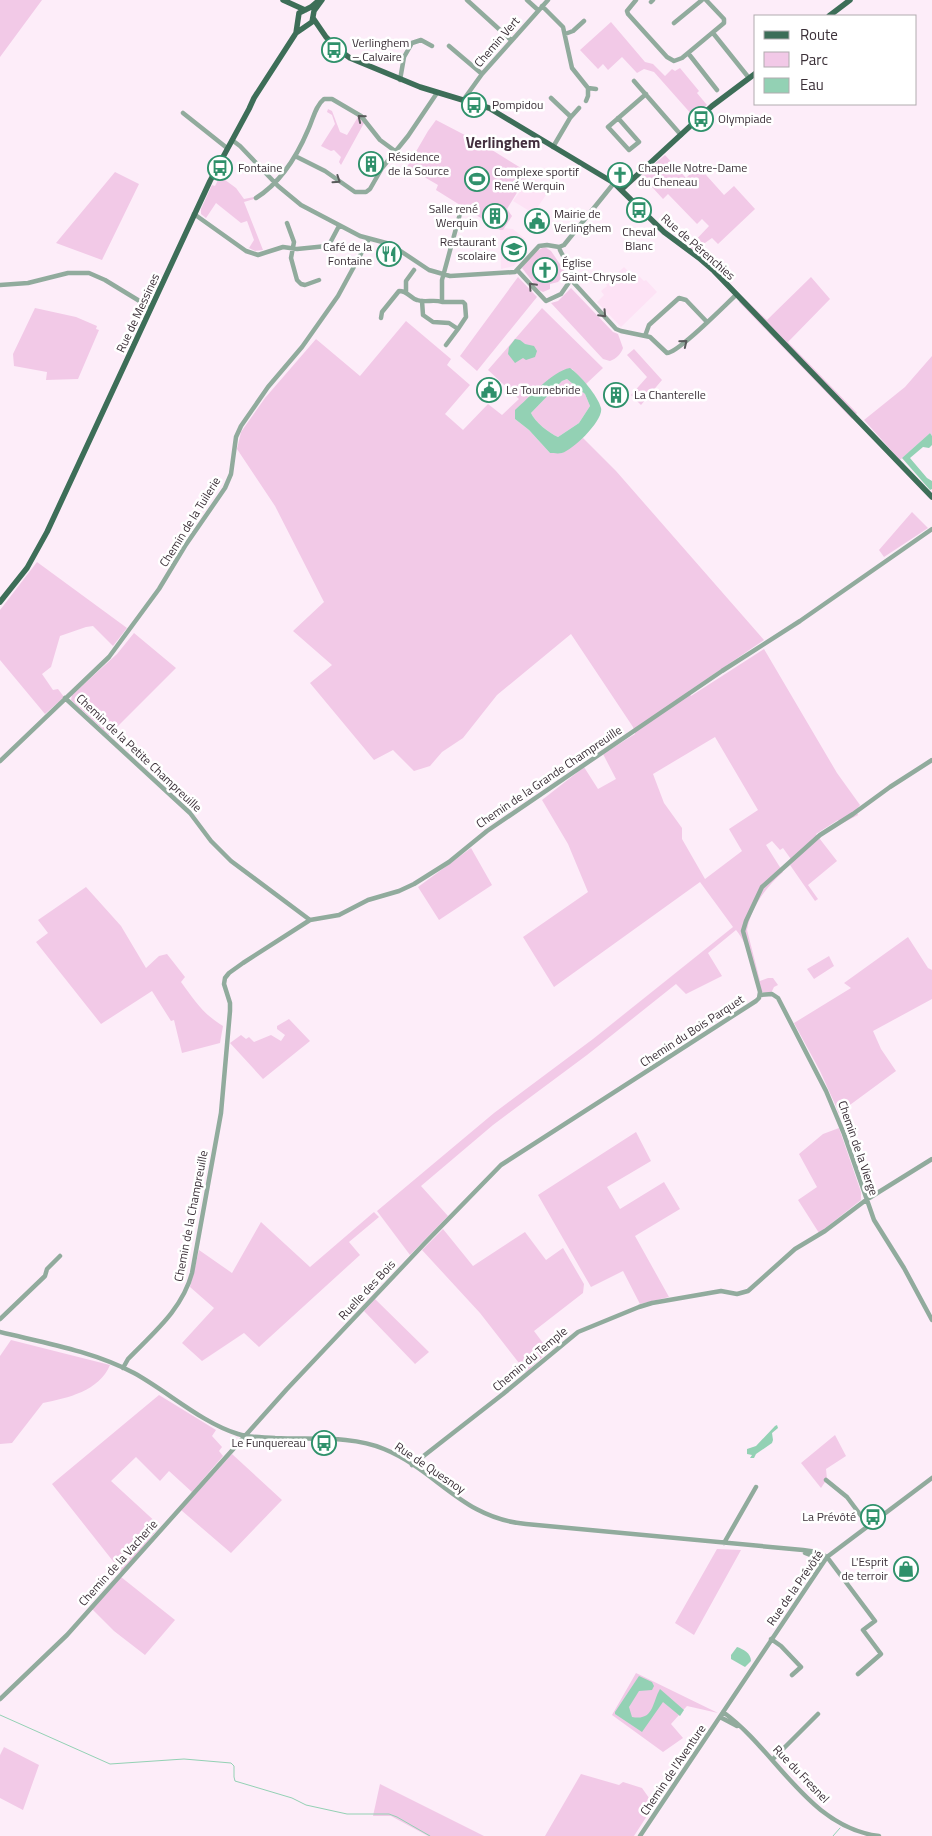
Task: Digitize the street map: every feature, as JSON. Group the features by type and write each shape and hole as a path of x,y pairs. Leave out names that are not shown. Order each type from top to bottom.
{"main road":[{"path":"283,0 306,10 313,17"},
{"path":"283,0 292,8 301,25 306,26"},
{"name":"Rue de Messines","path":"296,33 299,12 306,10 321,0"},
{"name":"Rue de Messines","path":"0,602 27,568 44,539 194,214 227,148 263,82 296,33 312,22 321,0"},
{"path":"830,15 850,0"},
{"name":"Rue de Pérenchies","path":"313,17 326,37 350,58 400,80 437,93 464,99 498,112 622,189 664,232 702,261 932,497"},
{"name":"Rue de Pérenchies","path":"306,26 326,37"},
{"path":"622,189 754,72"},
{"path":"614,183 633,179"}],"street":[{"path":"467,0 511,40"},
{"path":"527,0 538,10"},
{"name":"Chemin Vert","path":"464,99 482,74 548,0"},
{"path":"636,0 627,11 628,14 672,61 676,61 688,53 724,22 724,19 706,0"},
{"path":"674,23 702,0"},
{"path":"542,6 562,25 572,68 588,88 586,101"},
{"path":"565,34 584,21"},
{"path":"713,33 748,76"},
{"path":"400,80 404,57 412,43 421,40 432,46"},
{"path":"449,46 482,74"},
{"path":"688,53 718,90"},
{"path":"634,81 681,135"},
{"path":"588,88 596,89"},
{"path":"295,156 325,171 355,192 362,193 370,189 382,168 408,136 437,93"},
{"path":"618,118 639,142 629,150 608,127 618,118 646,94"},
{"path":"551,98 571,117"},
{"path":"256,198 275,182 295,156 319,103 324,99 335,100 361,116 380,140 395,151"},
{"path":"553,147 571,117 579,108"},
{"path":"183,112 227,148"},
{"path":"232,140 298,203 339,226 369,239 390,244 424,268 443,275 518,270 539,246 559,247 564,245 614,183"},
{"path":"442,302 443,275 461,210"},
{"path":"194,214 251,254 260,254 283,247 326,246 330,243 339,226"},
{"path":"287,223 294,242 291,260 299,282 305,285 319,280"},
{"name":"Chemin de la Tuilerie","path":"0,761 115,650 164,582 185,546 225,488 231,474 236,437 241,426 268,387 302,347 338,296 369,239"},
{"path":"559,247 562,256 571,269 572,278 576,286 618,330 652,338 665,352 671,353 736,295"},
{"path":"406,292 406,281 414,270"},
{"path":"518,270 546,301 561,294 572,278"},
{"path":"0,285 28,283 68,273 86,273 105,280 151,308"},
{"path":"381,318 382,312 396,293 401,291 422,301 462,302 465,304 466,317 446,345"},
{"path":"645,336 649,325 679,298 686,300 707,322"},
{"path":"422,301 423,315 434,323 449,323 458,329"},
{"name":"Chemin de la Grande Champreuille","path":"227,1046 230,1007 224,984 225,977 243,963 310,920 339,916 368,900 402,890 426,877 455,857 487,830 722,671 800,621 932,528"},
{"name":"Chemin de la Petite Champreuille","path":"65,698 190,812 211,841 231,861 310,920"},
{"name":"Chemin du Bois Parquet","path":"507,1161 758,999 760,995 743,931 762,887 820,835 932,760"},
{"name":"Chemin de la Vierge","path":"760,995 772,994 778,998 803,1044 823,1083 842,1127 876,1224 904,1268 932,1320"},
{"name":"Chemin de la Champreuille","path":"123,1368 128,1359 177,1307 190,1282 218,1129 227,1046"},
{"name":"Chemin du Temple","path":"412,1465 496,1400 580,1331 652,1303 721,1291 737,1294 748,1291 791,1252 825,1231 866,1200 932,1158"},
{"name":"Ruelle des Bois","path":"245,1436 425,1242 507,1161"},
{"path":"0,1319 44,1276 46,1269 60,1256"},
{"name":"Rue de Quesnoy","path":"0,1332 88,1354 123,1368 146,1380 221,1428 245,1436 359,1442 386,1450 412,1465 471,1507 505,1521 813,1551 827,1557"},
{"name":"Chemin de la Vacherie","path":"0,1699 67,1635 245,1436"},
{"name":"Rue de la Prévôté","path":"722,1715 827,1557 932,1478"},
{"path":"826,1480 847,1497 868,1525"},
{"path":"724,1543 756,1487"},
{"name":"Rue de Quesnoy","path":"779,1548 810,1554 822,1564"},
{"path":"827,1557 875,1621 863,1630 881,1654 858,1674"},
{"path":"771,1640 781,1646 801,1666 792,1675"},
{"path":"772,1760 818,1714"},
{"name":"Rue du Fresnel","path":"722,1715 743,1728 800,1791 821,1810 849,1827 879,1836"},
{"name":"Chemin de l'Aventure","path":"640,1836 722,1715"}],"shaded area":[{"path":"530,177 550,189 537,208 534,208 531,212 513,201"},
{"name":"Restaurant scolaire","path":"504,228 513,229 525,239 522,243 528,248 514,266 501,269 500,230"},
{"path":"624,267 636,279 639,276 644,281 646,280 657,292 621,327 597,302 604,295 601,291 607,286 606,284"}],"green space":[{"path":"0,0 42,0 0,57"},
{"path":"611,22 645,62 653,64 665,76 672,69 675,71 680,68 699,91 697,93 707,105 693,116 654,72 644,69 637,73 622,57 608,70 603,64 598,69 580,50"},
{"path":"328,109 332,111 340,132 347,135 358,117 364,123 341,165 339,162 341,157 334,150 331,151 321,146 335,124 332,115 327,112"},
{"name":"Complexe sportif René Werquin","path":"436,120 484,145 529,173 507,209 512,216 503,230 500,230 436,190 438,185 407,167"},
{"path":"665,155 686,178 698,166 724,195 734,186 755,209 718,244 712,238 702,245 696,253 687,246 691,245 709,226 702,219 697,224 668,194 663,199 641,175"},
{"path":"115,172 139,184 102,260 56,243"},
{"path":"217,174 236,188 244,199 254,197 254,199 244,202 263,250 255,251 249,248 254,240 247,221 241,223 216,203 206,218 201,214 201,209 212,185 215,186 218,180 215,178"},
{"path":"545,247 551,251 566,273 558,282 550,284 550,289 543,292 539,290 522,268 535,253"},
{"path":"518,277 537,297 477,371 460,356"},
{"path":"811,277 830,299 788,342 857,413 852,419 739,302 743,297 767,320"},
{"path":"571,288 613,332 618,334 623,348 614,359 610,361 603,359 551,303 558,301"},
{"path":"35,308 76,317 97,326 96,329 99,330 78,379 46,380 47,372 14,366 13,354"},
{"path":"542,308 603,368 586,384 572,369 515,413 515,419 529,430 550,453 562,453 583,438 616,471 764,640 689,691 691,696 764,649 837,773 860,805 856,810 858,815 841,824 838,820 816,834 837,861 808,885 818,899 815,901 790,865 793,862 783,848 780,850 772,841 766,845 783,872 760,898 752,913 747,930 760,981 773,978 778,985 774,987 771,993 759,992 748,951 736,930 708,953 722,976 686,994 676,984 587,1055 493,1125 421,1186 448,1216 410,1255 377,1211 494,1113 593,1039 733,927 700,882 554,987 523,937 588,892 568,844 542,800 584,767 598,789 616,779 603,754 635,734 633,727 571,634 497,695 463,738 442,752 430,766 414,771 393,750 374,760 310,683 332,665 293,631 324,602 275,506 237,449 241,432 265,398 316,339 360,376 406,321 451,359 447,365 470,385 445,414 463,430 488,404 502,415 519,399 488,370","holes":["715,737 758,810 729,829 742,851 705,879 682,839 682,828 664,803 653,774"]},
{"path":"634,349 662,380 641,405 631,395 647,377 627,355"},
{"path":"932,356 932,436 930,433 900,460 864,420 905,387"},
{"path":"567,379 585,394 590,406 579,423 558,437 543,427 531,413 562,381"},
{"path":"912,512 928,528 884,557 879,550"},
{"path":"37,562 127,628 113,646 93,626 60,636 51,667 42,674 53,690 58,689 64,697 45,714 0,660 0,610"},
{"path":"134,633 176,668 109,735 71,700 72,695 117,654"},
{"path":"471,848 492,885 439,920 418,887"},
{"path":"86,887 121,926 146,968 159,956 167,954 185,977 181,982 195,1001 223,1026 220,1043 182,1053 174,1020 171,1021 152,991 101,1024 36,942 48,933 38,920"},
{"path":"908,937 928,968 932,970 932,999 873,1031 881,1049 896,1071 839,1113 820,1071 794,1023 851,988 844,983"},
{"path":"829,956 834,966 814,979 807,969"},
{"path":"289,1019 310,1041 263,1079 230,1043 241,1035 246,1039 249,1037 254,1042 271,1035 281,1041 285,1035 277,1029 277,1026"},
{"path":"839,1128 861,1192 861,1200 819,1233 798,1200 817,1187 799,1154 823,1134"},
{"path":"636,1132 651,1161 607,1187 620,1209 664,1182 680,1209 635,1236 669,1297 640,1304 623,1271 591,1287 538,1195"},
{"path":"374,1212 379,1217 349,1242 360,1255 259,1347 244,1333 202,1361 182,1343 214,1308 190,1287 199,1250 232,1273 261,1222 310,1267"},
{"path":"443,1229 473,1266 525,1232 546,1260 563,1248 584,1284 583,1293 534,1331 549,1351 526,1372 480,1313 422,1250"},
{"path":"375,1299 429,1352 415,1364 364,1311"},
{"path":"11,1340 110,1365 105,1374 91,1387 72,1396 43,1403 12,1443 0,1444 0,1356"},
{"path":"159,1395 216,1430 212,1436 222,1447 219,1451 223,1456 192,1492 169,1471 160,1481 136,1457 111,1481 160,1526 121,1575 120,1570 52,1484"},
{"path":"835,1435 846,1456 826,1469 827,1479 821,1488 801,1463"},
{"path":"232,1454 282,1500 231,1553 181,1510"},
{"path":"717,1549 741,1550 694,1635 675,1623"},
{"path":"121,1577 175,1620 145,1655 114,1631 92,1609"},
{"path":"636,1673 718,1713 687,1706 671,1724 683,1738 663,1752 612,1715"},
{"path":"4,1747 39,1765 23,1810 0,1798 0,1755"},
{"path":"581,1774 619,1785 623,1782 642,1788 654,1805 634,1836 545,1836"},
{"path":"380,1784 484,1836 428,1836 391,1816 373,1816"}],"water":[{"path":"515,339 534,346 537,351 535,357 526,360 523,358 515,363 508,354 509,347"},
{"path":"570,368 593,392 601,408 601,413 587,434 567,451 550,453 529,430 515,419 515,410 548,379","holes":["567,379 585,394 590,406 579,423 558,437 543,427 531,413 562,381"]},
{"path":"930,433 932,445 929,448 923,447 910,458 927,478 932,481 932,489 930,490 902,458"},
{"path":"777,1425 778,1428 772,1433 772,1443 756,1454 754,1458 750,1458 752,1455 747,1454 747,1449 756,1446"},
{"path":"737,1647 746,1652 751,1658 751,1661 745,1667 731,1659 731,1655"},
{"path":"639,1676 652,1682 654,1686 652,1690 639,1691 629,1707 632,1717 639,1718 648,1714 660,1689 684,1710 680,1716 663,1702 642,1732 615,1714"}],"waterway":[{"path":"0,1715 110,1764 184,1759 231,1763 234,1766 235,1781 292,1798 306,1805 347,1814 389,1814 430,1836"},
{"path":"833,1836 840,1828"}],"place":[{"name":"Verlinghem – Calvaire","path":"334,50"},
{"name":"Pompidou","path":"474,105"},
{"name":"Olympiade","path":"701,119"},
{"name":"Résidence de la Source","path":"371,164"},
{"name":"Fontaine","path":"220,168"},
{"name":"Chapelle Notre-Dame du Cheneau","path":"620,175"},
{"name":"Complexe sportif René Werquin","path":"477,179"},
{"name":"Cheval Blanc","path":"639,210"},
{"name":"Salle rené Werquin","path":"495,216"},
{"name":"Mairie de Verlinghem","path":"537,221"},
{"name":"Restaurant scolaire","path":"514,249"},
{"name":"Café de la Fontaine","path":"389,254"},
{"name":"Église Saint-Chrysole","path":"545,270"},
{"name":"Le Tournebride","path":"489,390"},
{"name":"La Chanterelle","path":"616,395"},
{"name":"Le Funquereau","path":"324,1443"},
{"name":"La Prévôté","path":"873,1517"},
{"name":"L'Esprit de terroir","path":"906,1569"}],"district":[{"name":"Verlinghem","path":"503,143"}]}
